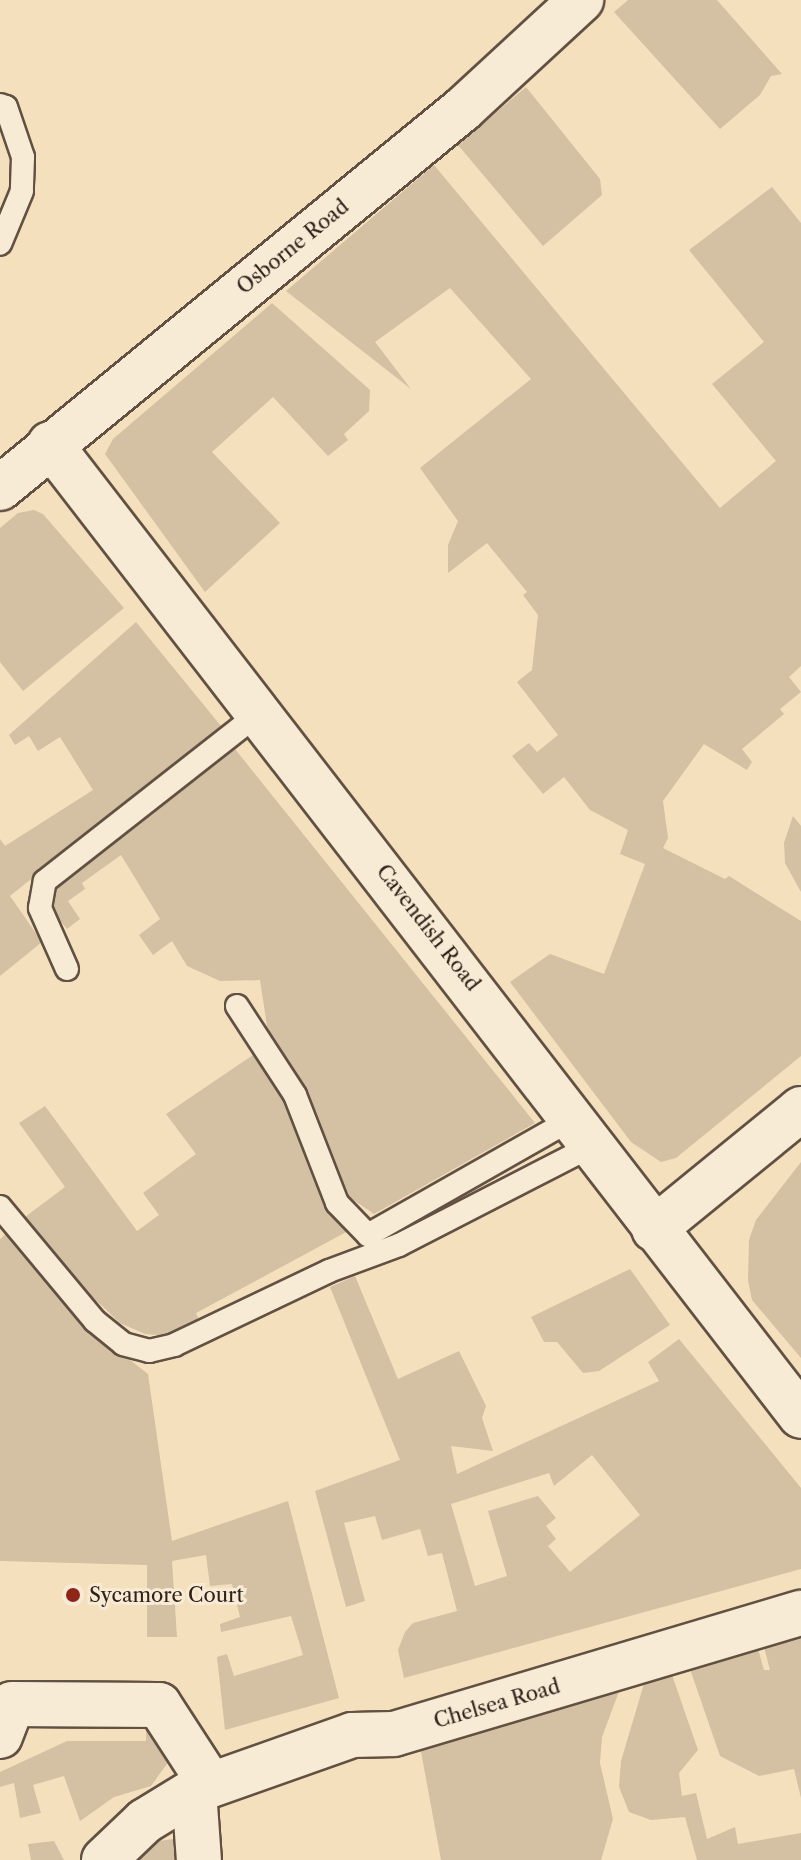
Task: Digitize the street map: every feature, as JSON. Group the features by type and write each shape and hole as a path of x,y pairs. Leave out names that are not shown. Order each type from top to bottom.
{"street":[{"name":"Osborne Road","path":"0,488 463,109 581,0"},
{"name":"Cavendish Road","path":"50,444 801,1416"},
{"path":"654,1229 801,1109"},
{"name":"Chelsea Road","path":"104,1860 145,1821 202,1788 352,1735 394,1734 801,1613"},
{"path":"0,1736 12,1704 159,1705 202,1788 199,1860"}],"lane":[{"path":"0,105 6,107 23,169 22,191 0,244"},
{"path":"67,969 40,908 45,881 259,713"},
{"path":"237,1006 295,1095 337,1203 368,1235 582,1132"},
{"path":"0,1207 95,1321 123,1344 149,1351 174,1345 329,1271 399,1245 582,1132"}],"shaded area":[{"path":"628,0 717,0 782,74 771,76 760,95 720,129 614,12"},
{"path":"526,87 600,179 602,195 543,246 458,145"},
{"path":"434,165 720,508 776,461 712,384 764,342 689,250 772,187 801,223 801,666 789,677 801,692 780,709 784,714 742,749 752,762 747,770 704,744 663,801 668,838 663,848 725,879 729,876 801,921 801,1056 676,1158 661,1162 631,1142 510,982 550,954 604,974 645,864 620,854 628,830 590,810 564,777 543,794 512,756 529,743 537,752 558,735 517,682 532,670 538,615 523,595 527,592 487,543 448,573 448,545 458,521 420,468 531,379 450,288 375,342 411,389 286,291"},
{"path":"272,303 370,390 369,411 344,434 348,440 328,456 273,397 212,452 280,523 205,592 105,454 113,439"},
{"path":"34,510 43,514 124,608 23,691 0,662 0,528 18,513"},
{"path":"136,622 221,726 10,896 42,942 0,976 0,839 5,846 93,790 60,737 38,751 29,736 15,745 9,735"},
{"path":"231,744 535,1123 374,1214 346,1195 313,1113 268,1033 260,980 220,981 187,966 172,941 153,955 139,935 160,919 121,855 82,883 85,889 68,901 80,919 67,929 51,910 48,888"},
{"path":"793,816 801,826 801,892 785,863 784,843"},
{"path":"253,1055 293,1113 350,1230 196,1313 201,1324 171,1336 145,1334 120,1323 80,1285 25,1217 65,1187 19,1123 45,1106 137,1231 159,1215 143,1193 196,1154 166,1114"},
{"path":"801,1162 801,1358 752,1300 748,1280 749,1240 756,1220"},
{"path":"7,1233 93,1331 148,1374 172,1541 288,1501 339,1698 225,1730 217,1657 227,1654 234,1676 303,1655 291,1616 221,1632 220,1624 240,1617 232,1584 210,1586 206,1555 172,1561 177,1637 147,1637 147,1565 0,1561 0,1239"},
{"path":"630,1269 670,1325 599,1371 583,1373 557,1342 544,1342 531,1317"},
{"path":"355,1276 398,1379 459,1351 486,1406 482,1418 493,1451 451,1446 457,1474 659,1381 648,1362 679,1339 801,1488 801,1569 404,1678 398,1650 405,1632 413,1623 457,1611 442,1553 428,1556 420,1529 382,1540 375,1516 344,1523 365,1601 346,1607 315,1491 400,1460 330,1287","holes":["592,1455 640,1515 570,1572 548,1546 556,1539 546,1526 556,1518 538,1496 488,1511 507,1576 475,1586 451,1504 549,1473 554,1486"]},
{"path":"801,1636 801,1798 794,1769 759,1776 720,1756 690,1669 758,1649 764,1670 770,1670 764,1647"},
{"path":"671,1672 698,1750 679,1773 682,1796 696,1793 707,1839 735,1827 738,1844 801,1833 801,1860 697,1860 685,1817 651,1820 629,1812 619,1787 621,1761 646,1677"},
{"path":"621,1686 602,1737 600,1763 613,1819 601,1860 441,1860 419,1741"},
{"path":"146,1717 171,1745 169,1761 151,1786 114,1797 80,1821 64,1776 33,1785 41,1813 20,1818 14,1783 0,1787 0,1772 67,1741 146,1741"},
{"path":"173,1839 183,1860 123,1860 151,1842"},
{"path":"54,1841 64,1860 31,1860 28,1844"}],"place":[{"name":"Sycamore Court","path":"73,1595"}]}
